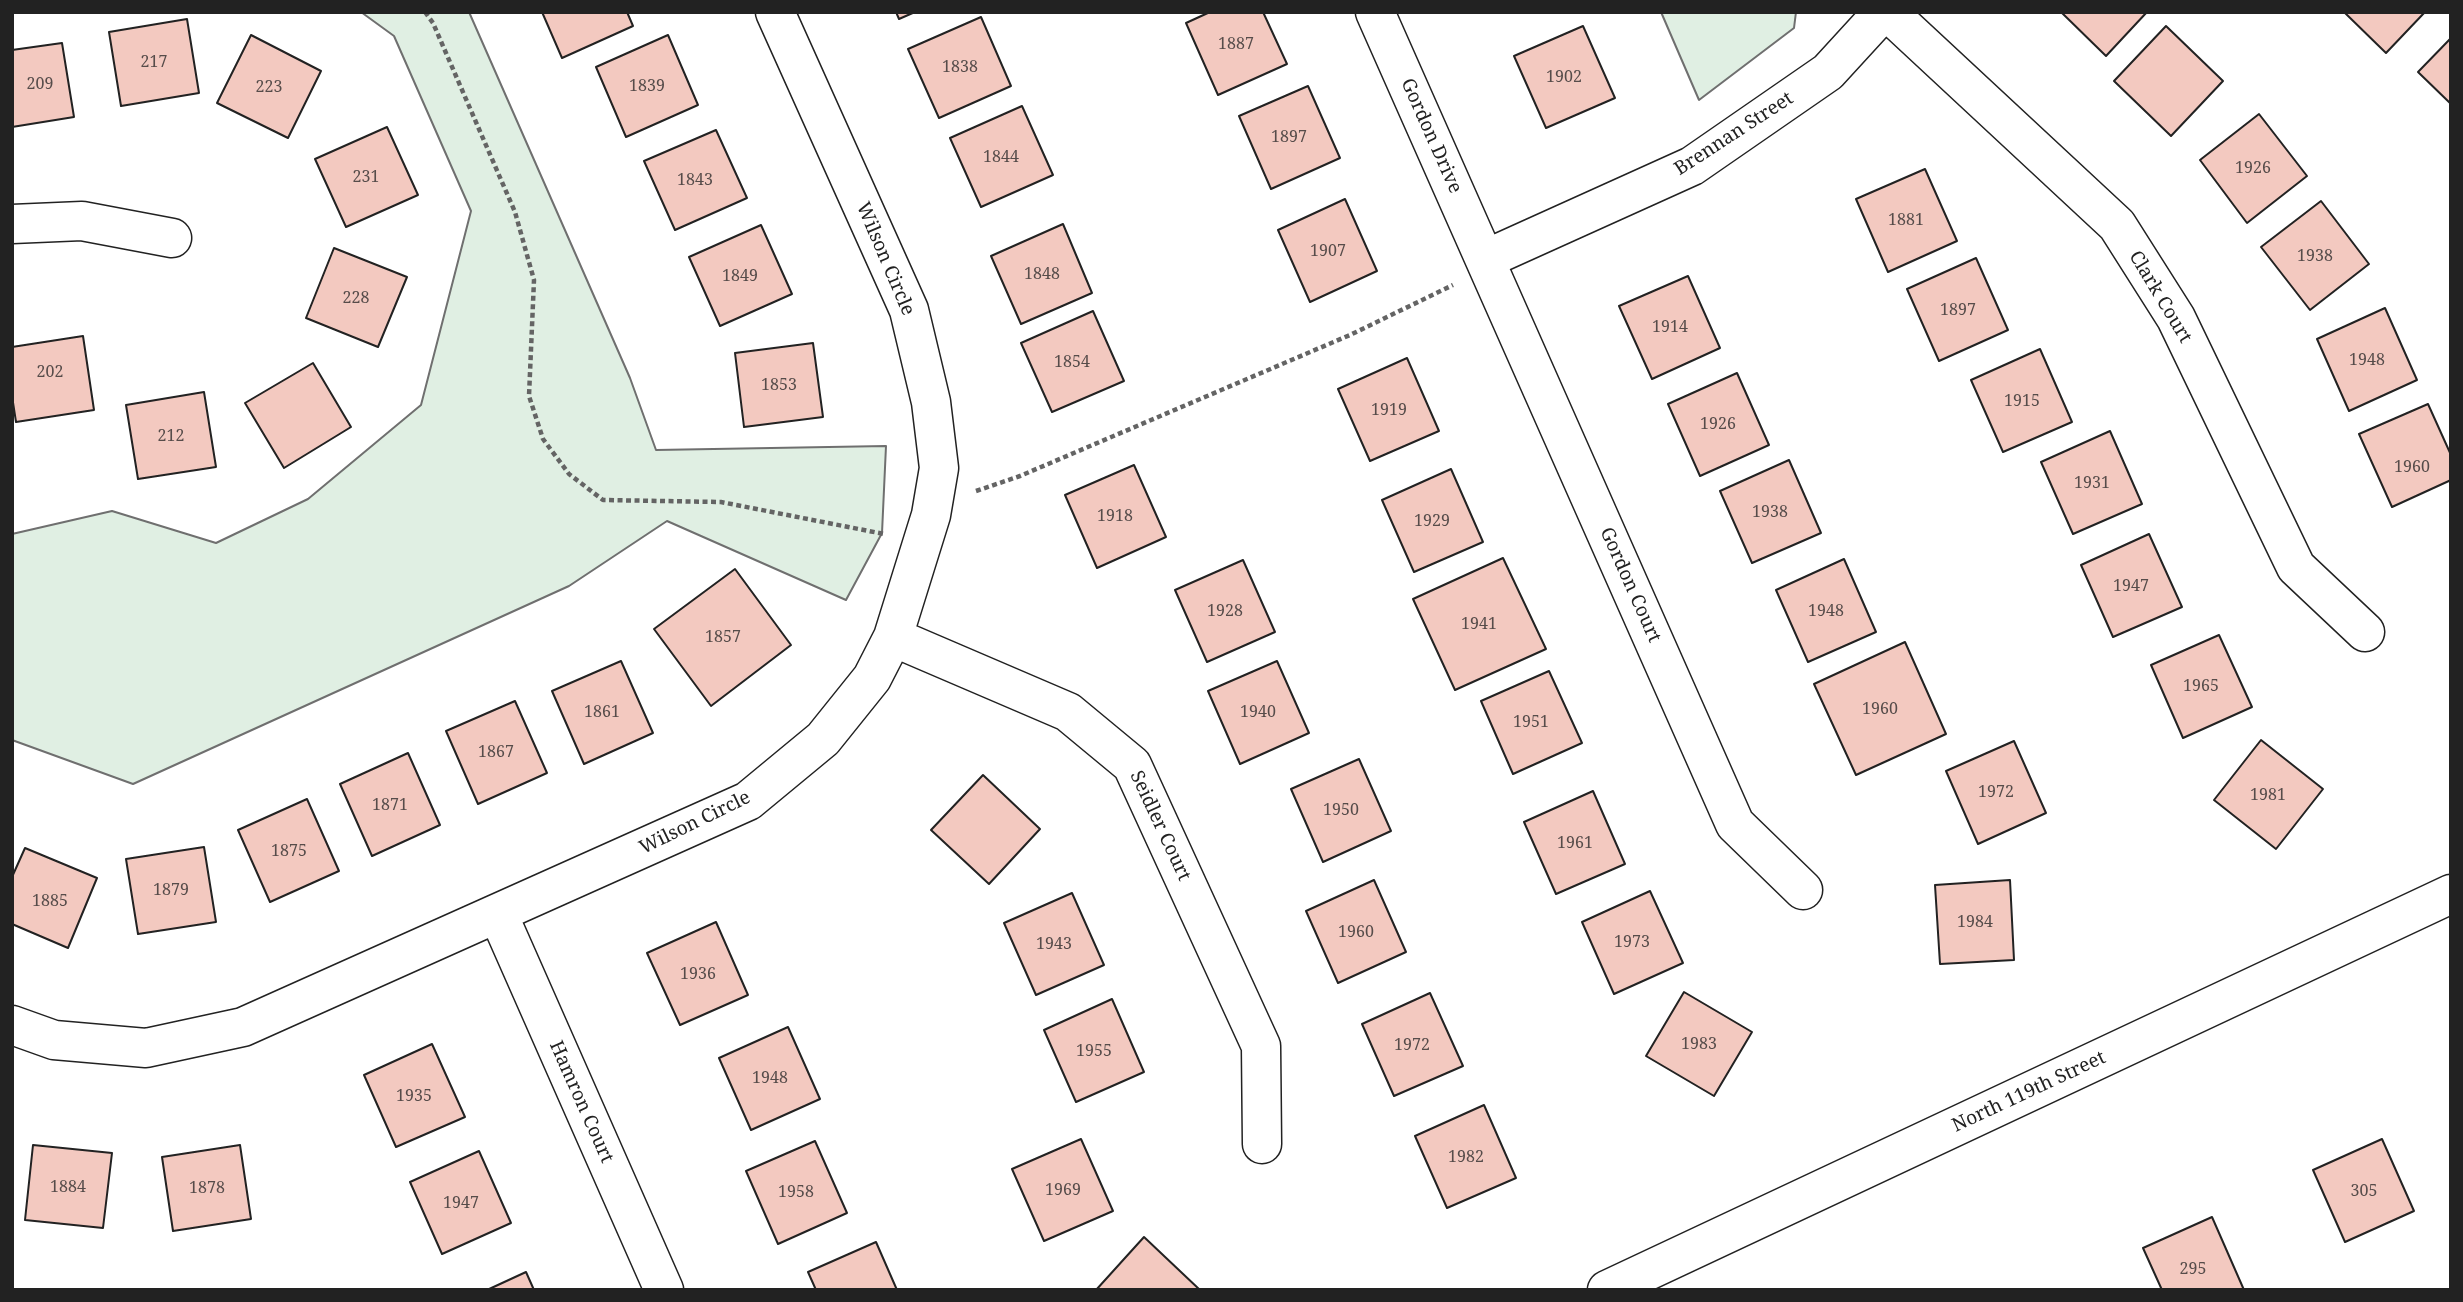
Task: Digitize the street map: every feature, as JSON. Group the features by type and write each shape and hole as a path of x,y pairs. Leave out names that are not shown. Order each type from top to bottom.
{"street":[{"name":"Wilson Circle","path":"12,1025 54,1040 146,1048 243,1027 748,801 823,739 872,678 892,637 931,515 939,468 931,402 909,310 775,12"},
{"name":"Gordon Drive","path":"1375,12 1486,259"},
{"name":"Brennan Street","path":"1486,259 1692,166 1828,72 1883,12"},
{"name":"Clark Court","path":"1888,12 2117,225 2176,318 2296,567 2365,632"},
{"path":"12,224 82,220 172,238"},
{"name":"Gordon Court","path":"1486,259 1735,824 1802,890"},
{"name":"Seidler Court","path":"892,637 1068,712 1132,765 1261,1046 1262,1144"},
{"name":"North 119th Street","path":"1607,1290 2451,894"},
{"name":"Hamron Court","path":"498,914 664,1290"}],"path":[{"path":"425,12 433,23 514,212 534,280 529,396 543,439 569,474 603,500 721,502 890,535"},
{"path":"975,491 1020,476 1350,335 1450,286"}],"green space":[{"path":"361,12 469,12 630,378 656,450 886,446 882,533 846,600 667,521 569,586 133,784 12,740 12,534 112,511 216,543 308,499 421,405 471,211 394,36"},
{"path":"1661,12 1796,12 1794,28 1699,100"}],"building":[{"path":"542,12 627,12 633,26 562,58"},
{"path":"896,12 915,12 899,19"},
{"path":"1210,12 1263,12 1287,64 1218,95 1186,23"},
{"path":"2061,12 2147,12 2106,56"},
{"path":"2344,12 2425,12 2386,53"},
{"path":"981,17 1011,86 939,118 908,49"},
{"path":"187,19 199,93 121,106 109,32"},
{"path":"1583,26 1615,98 1546,128 1514,56"},
{"path":"2166,26 2223,81 2171,136 2114,81"},
{"path":"251,35 321,71 288,138 217,103"},
{"path":"668,35 698,105 626,137 596,67"},
{"path":"2451,38 2451,104 2418,72"},
{"path":"62,43 74,117 12,127 12,50"},
{"path":"1308,86 1340,158 1271,189 1239,116"},
{"path":"1022,106 1053,175 981,207 950,138"},
{"path":"2259,114 2307,176 2247,223 2200,160"},
{"path":"387,127 418,195 346,227 315,159"},
{"path":"716,130 747,198 675,230 644,161"},
{"path":"1925,169 1957,241 1888,272 1856,199"},
{"path":"1345,199 1377,271 1310,302 1278,230"},
{"path":"2321,201 2369,264 2310,310 2261,247"},
{"path":"1063,224 1092,293 1021,324 991,256"},
{"path":"761,225 792,294 720,326 689,257"},
{"path":"334,248 407,277 378,347 306,318"},
{"path":"1976,258 2008,330 1939,361 1907,289"},
{"path":"1688,276 1720,348 1652,379 1619,306"},
{"path":"2385,308 2417,380 2349,411 2317,339"},
{"path":"1093,311 1124,381 1052,412 1021,343"},
{"path":"83,336 94,410 16,422 12,396 12,347"},
{"path":"813,343 823,417 744,427 735,353"},
{"path":"2040,349 2072,422 2003,452 1971,380"},
{"path":"1407,358 1439,431 1370,461 1338,389"},
{"path":"313,363 351,427 284,468 245,403"},
{"path":"1737,373 1769,445 1700,476 1668,404"},
{"path":"204,392 216,467 138,479 126,405"},
{"path":"2428,404 2451,455 2451,480 2392,507 2359,434"},
{"path":"2110,431 2142,504 2073,534 2041,462"},
{"path":"1789,460 1821,533 1752,563 1720,491"},
{"path":"1134,465 1166,537 1097,568 1065,495"},
{"path":"1451,469 1483,542 1414,572 1382,500"},
{"path":"2149,534 2182,607 2113,637 2081,565"},
{"path":"1503,558 1546,649 1455,690 1413,599"},
{"path":"1844,559 1876,632 1808,662 1776,590"},
{"path":"1243,560 1275,632 1207,662 1175,590"},
{"path":"735,569 791,645 711,706 654,629"},
{"path":"2219,635 2252,707 2183,738 2151,665"},
{"path":"1905,642 1946,734 1856,775 1814,684"},
{"path":"621,661 653,733 584,764 552,691"},
{"path":"1277,661 1309,733 1240,764 1208,691"},
{"path":"1549,671 1582,743 1513,774 1481,701"},
{"path":"515,701 547,773 478,804 446,731"},
{"path":"2261,740 2323,789 2276,849 2214,800"},
{"path":"2014,741 2046,813 1978,844 1946,771"},
{"path":"408,753 440,825 372,856 340,784"},
{"path":"1359,759 1391,831 1323,862 1291,789"},
{"path":"983,775 1040,829 989,884 931,830"},
{"path":"1593,791 1625,864 1556,894 1524,822"},
{"path":"307,799 339,871 270,902 238,830"},
{"path":"204,847 216,922 138,934 126,859"},
{"path":"25,848 97,878 68,948 12,924 12,877"},
{"path":"1374,880 1406,952 1338,983 1306,911"},
{"path":"2010,880 2014,960 1940,964 1935,885"},
{"path":"1650,891 1683,963 1614,994 1582,922"},
{"path":"1072,893 1104,965 1036,995 1004,923"},
{"path":"716,922 748,995 680,1025 647,953"},
{"path":"1684,992 1752,1032 1714,1096 1646,1056"},
{"path":"1430,993 1463,1066 1394,1096 1362,1024"},
{"path":"1112,999 1144,1072 1076,1102 1044,1030"},
{"path":"788,1027 820,1099 751,1130 719,1058"},
{"path":"432,1044 465,1117 396,1147 364,1075"},
{"path":"1484,1105 1516,1178 1447,1208 1415,1136"},
{"path":"1081,1139 1113,1211 1044,1241 1012,1169"},
{"path":"2382,1139 2414,1211 2345,1242 2313,1170"},
{"path":"815,1141 847,1213 778,1244 746,1171"},
{"path":"33,1145 112,1153 103,1228 25,1220"},
{"path":"240,1145 251,1219 173,1231 162,1157"},
{"path":"479,1151 511,1223 442,1254 410,1182"},
{"path":"2212,1217 2244,1290 2162,1290 2143,1248"},
{"path":"1144,1237 1200,1290 1096,1290"},
{"path":"876,1242 897,1290 816,1290 808,1272"},
{"path":"526,1272 534,1290 487,1290"}]}
